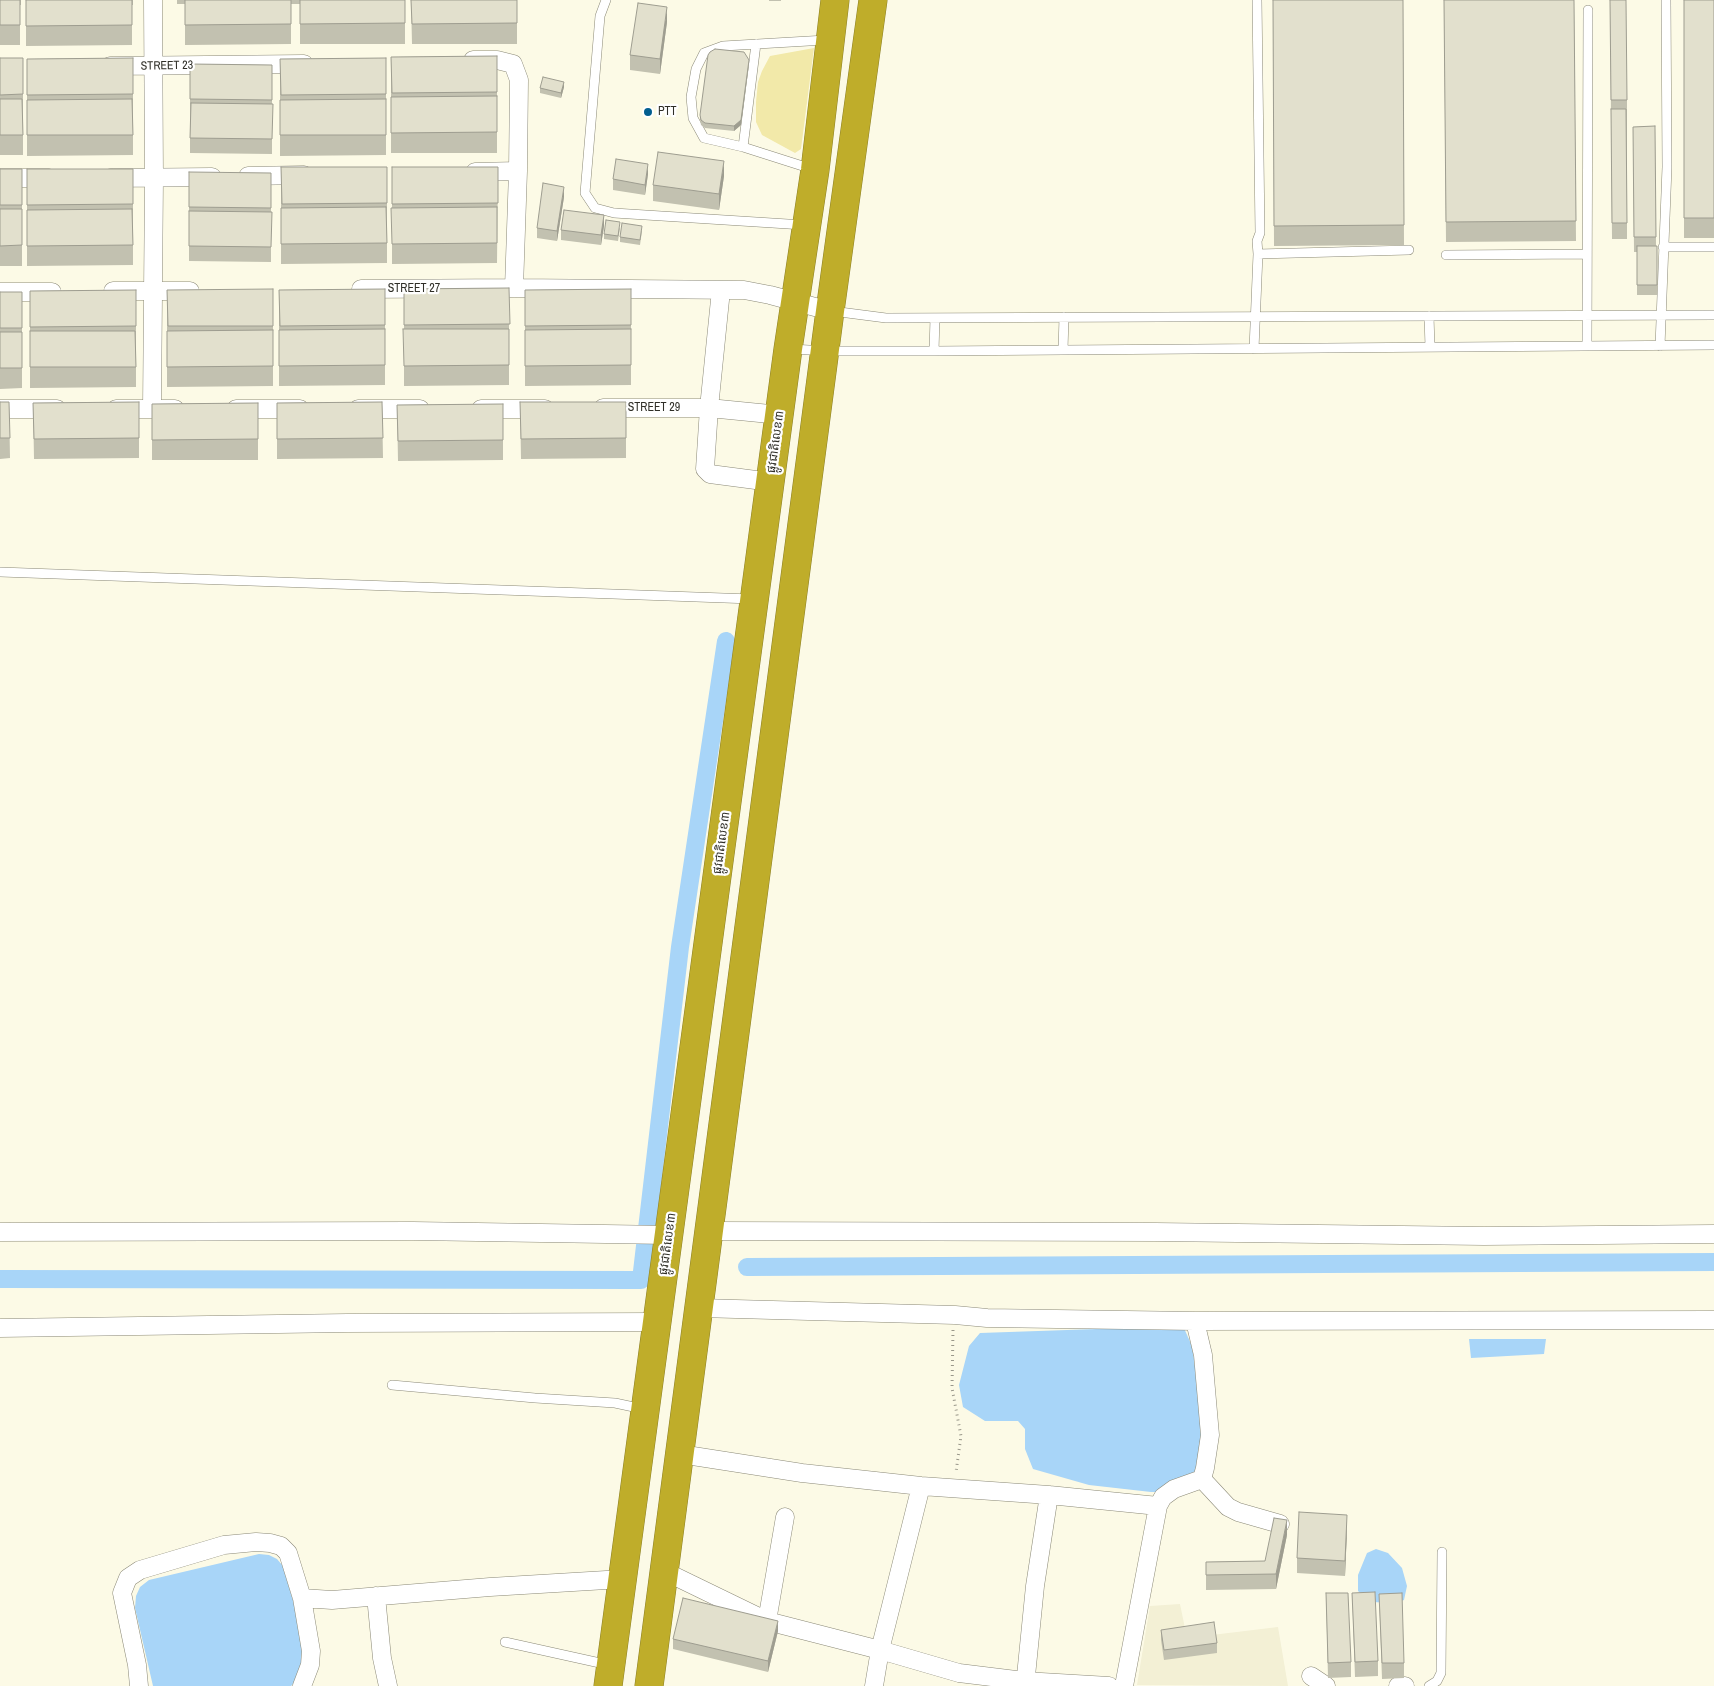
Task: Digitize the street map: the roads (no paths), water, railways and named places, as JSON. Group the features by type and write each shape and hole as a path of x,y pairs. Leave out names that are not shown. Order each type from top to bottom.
{"highway":[{"name":"ផ្លូវជាតិលេខ៣","path":"610,1676 788,349 815,170 835,0"},
{"path":"649,1686 830,311 873,0"}],"street":[{"path":"152,409 153,0"},
{"path":"457,61 496,60 513,64 519,80 514,288"},
{"name":"STREET 23","path":"96,66 320,63"},
{"path":"459,172 518,171"},
{"path":"96,178 321,175"},
{"path":"0,178 67,178"},
{"name":"STREET 27","path":"348,289 744,290 770,294 830,311"},
{"path":"96,291 202,290"},
{"path":"721,290 705,469 710,474 771,482"},
{"path":"0,292 67,292"},
{"path":"460,409 560,408"},
{"name":"STREET 29","path":"590,408 709,408 780,415"},
{"path":"0,409 76,409"},
{"path":"95,409 192,409"},
{"path":"222,409 321,409"},
{"path":"341,409 440,409"},
{"path":"0,1232 413,1231 669,1240"},
{"path":"708,1239 1155,1232 1484,1236 1714,1234"},
{"path":"700,1304 987,1318 1195,1321 1714,1320"},
{"path":"0,1328 358,1323 659,1312"},
{"path":"1195,1321 1204,1355 1210,1435 1202,1479"},
{"path":"680,1454 802,1472 921,1486 1048,1495 1158,1506"},
{"path":"1124,1686 1158,1506 1163,1497 1174,1489 1202,1479"},
{"path":"1202,1479 1228,1507 1238,1512 1280,1524"},
{"path":"874,1686 880,1650 921,1486"},
{"path":"1024,1683 1048,1495"},
{"path":"767,1621 785,1518"},
{"path":"139,1686 137,1665 122,1593 128,1578 140,1570 224,1545 256,1542 270,1542 281,1546 288,1553 302,1598 312,1651 310,1665 302,1686"},
{"path":"664,1572 767,1621 880,1650 959,1673 975,1681 1109,1686"},
{"path":"302,1598 332,1600 490,1587 623,1580"},
{"path":"376,1596 382,1658 388,1686"},
{"path":"1311,1676 1326,1686"},
{"path":"1398,1686 1404,1686"}],"lane":[{"path":"606,0 600,16 585,193 595,208 614,213 807,225"},
{"path":"1254,348 1257,241 1260,232 1257,0"},
{"path":"1660,346 1667,167 1666,0"},
{"path":"1587,346 1588,10"},
{"path":"815,170 743,147 704,138 692,118 691,97 696,69 704,53 723,46 830,40"},
{"path":"743,147 756,44"},
{"path":"1663,247 1714,247"},
{"path":"1258,254 1409,250"},
{"path":"1446,255 1587,254"},
{"path":"830,311 886,318 1714,315"},
{"path":"1429,316 1430,347"},
{"path":"1063,350 1064,317"},
{"path":"934,351 935,318"},
{"path":"788,349 934,351 1714,345"},
{"path":"0,572 755,599"},
{"path":"392,1386 535,1398 614,1402 646,1410"},
{"path":"1429,1686 1437,1681 1441,1673 1442,1552"},
{"path":"505,1642 610,1676"}],"water":[{"path":"1183,1326 1192,1346 1199,1393 1202,1437 1198,1473 1159,1492 1089,1485 1033,1469 1025,1449 1025,1429 1018,1421 985,1421 963,1407 959,1385 969,1346 980,1333"},
{"path":"1469,1339 1546,1339 1544,1354 1471,1358"},
{"path":"1376,1549 1388,1553 1402,1568 1407,1586 1404,1600 1396,1603 1371,1602 1358,1591 1358,1575 1367,1553"},
{"path":"259,1554 269,1555 277,1559 283,1566 305,1641 305,1656 296,1681 291,1686 153,1686 135,1608 136,1596 140,1587 149,1580"}],"waterway":[{"path":"0,1279 641,1280 680,947 726,641"},
{"path":"747,1267 1714,1262"}],"place":[{"name":"PTT","path":"648,112"}]}
